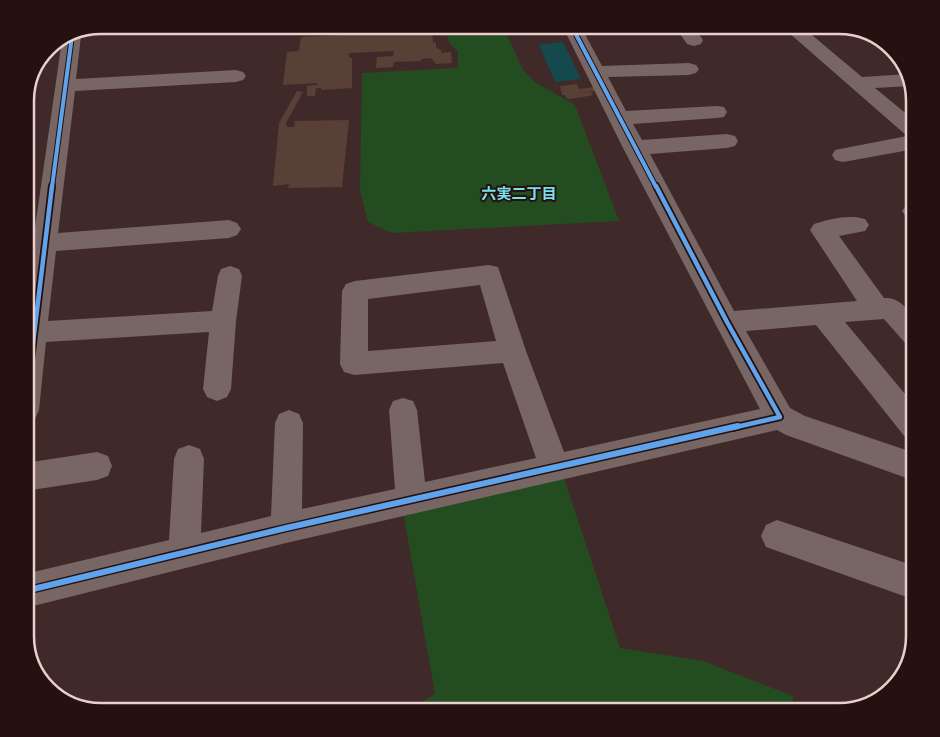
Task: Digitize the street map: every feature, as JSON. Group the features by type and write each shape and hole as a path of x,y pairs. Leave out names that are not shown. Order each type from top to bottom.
{"street":[{"path":"576,34 634,148 780,417 796,426 906,464"},
{"path":"690,34 694,40"},
{"path":"799,34 906,125"},
{"path":"34,309 46,243 71,41"},
{"path":"595,72 689,69"},
{"path":"66,86 236,76"},
{"path":"858,83 903,80"},
{"path":"618,118 718,112"},
{"path":"844,155 906,135"},
{"path":"634,148 727,141"},
{"path":"857,225 822,230 894,307 906,324"},
{"path":"46,243 229,229"},
{"path":"512,351 354,364 355,291 489,274 512,351 555,469"},
{"path":"217,390 223,321 230,276"},
{"path":"727,322 894,307"},
{"path":"822,313 906,417"},
{"path":"34,320 223,321"},
{"path":"403,410 411,501"},
{"path":"34,589 286,528 780,417"},
{"path":"286,528 289,423"},
{"path":"184,553 189,459"},
{"path":"34,476 98,466"},
{"path":"777,536 906,580"}],"green space":[{"path":"446,34 506,34 523,70 535,82 575,105 619,221 392,233 368,222 360,191 362,73 458,68 458,51 450,44"},
{"path":"563,475 620,648 703,661 793,696 793,703 420,703 435,694 403,511"}],"water":[{"path":"563,42 581,79 555,82 539,45"}],"building":[{"path":"366,34 432,34 433,43 436,42 436,48 441,50 441,53 451,52 452,63 436,64 431,58 421,59 421,61 394,62 393,67 376,68 377,57 393,56 394,51 349,53 349,58 352,58 352,88 321,90 321,88 316,88 315,96 307,96 307,86 317,85 317,83 283,85 287,52 299,51 301,37"},
{"path":"577,84 579,89 595,87 597,91 576,93 591,92 593,95 567,99 565,95 562,95 560,86"},
{"path":"297,91 303,92 286,123 287,127 294,127 295,121 349,120 342,187 288,188 289,184 273,186 279,123"}],"cycle path":[{"path":"34,589 286,528 780,417 727,322 576,34"},
{"path":"34,330 71,41"}],"district":[{"name":"六実二丁目","path":"519,194"}]}
